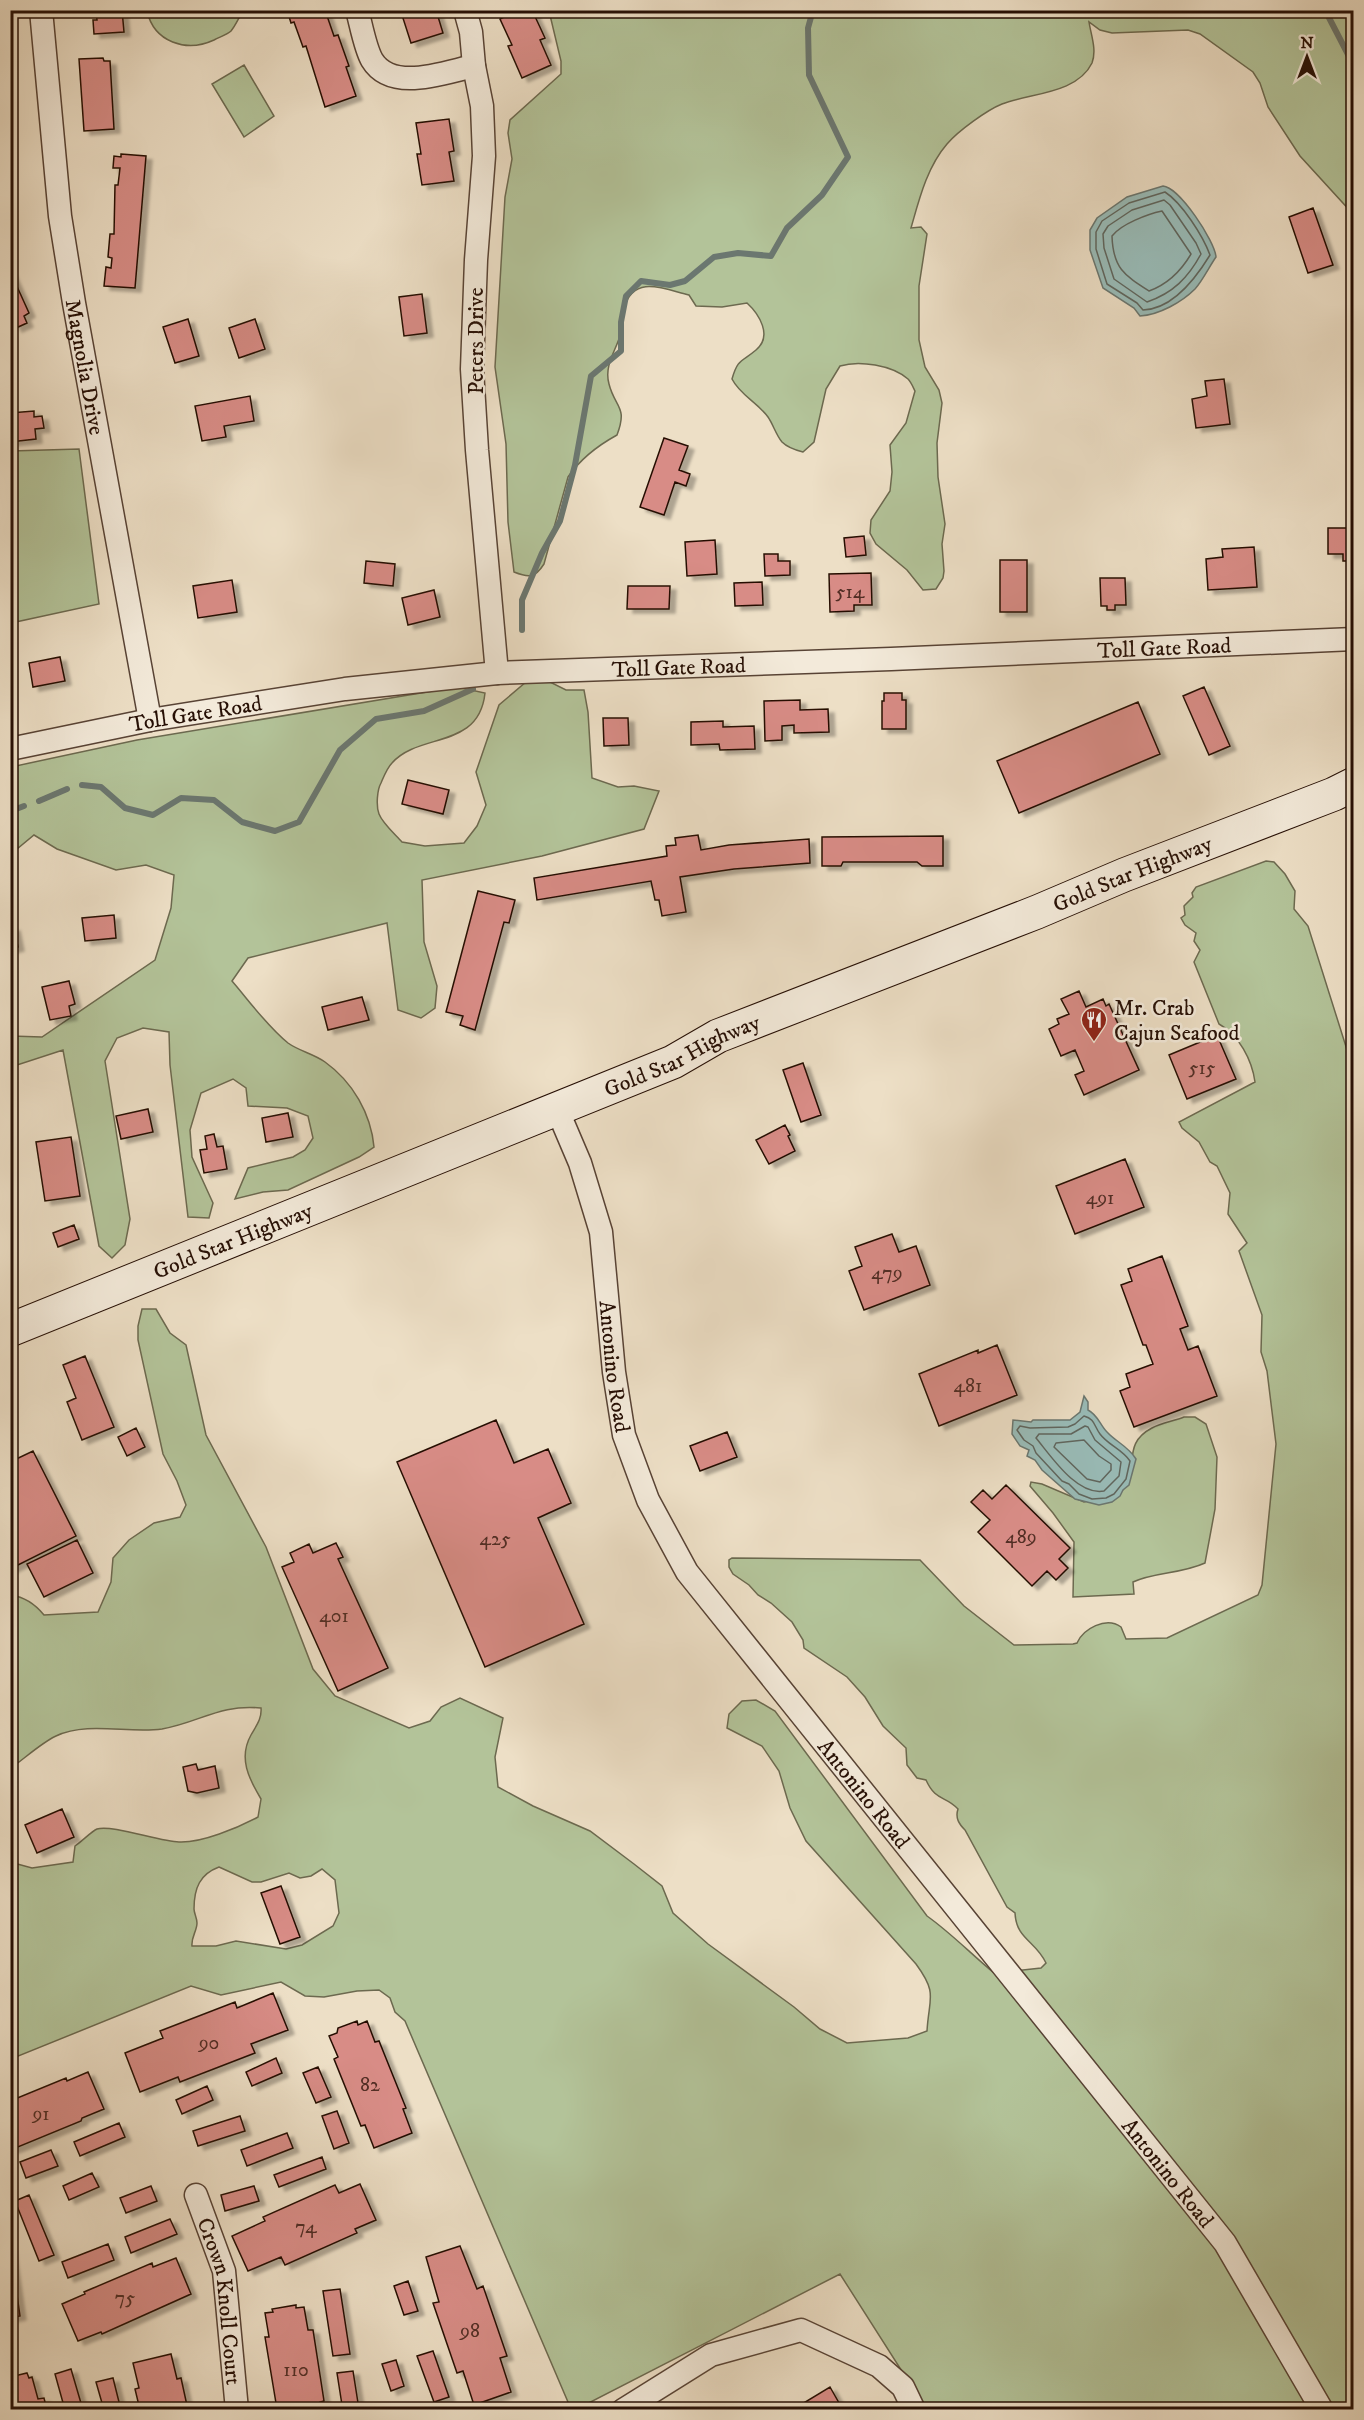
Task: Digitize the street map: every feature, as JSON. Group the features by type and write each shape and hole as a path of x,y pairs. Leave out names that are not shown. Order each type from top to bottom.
{"main road":[{"name":"Gold Star Highway","path":"10,1330 673,1062 718,1036 1037,912 1124,875 1334,794 1353,784"}],"street":[{"name":"Magnolia Drive","path":"41,10 60,216 150,720"},
{"path":"357,10 372,60 386,74 405,79 474,66"},
{"name":"Peters Drive","path":"465,10 471,32 474,66 483,106 484,156 476,260 472,369 497,673"},
{"name":"Toll Gate Road","path":"10,749 150,720 345,689 497,673 1353,639"},
{"name":"Antonino Road","path":"557,1109 580,1163 601,1232 614,1372 624,1435 648,1500 682,1564 1225,2243 1322,2409"},
{"name":"Crown Knoll Court","path":"196,2195 224,2271 237,2409"},
{"path":"623,2409 711,2355 801,2330 879,2366 903,2387 914,2409"}],"green space":[{"path":"147,10 243,11 229,32 203,44 182,45 164,37 156,30"},
{"path":"549,11 1353,11 1353,214 1300,156 1268,107 1260,83 1253,72 1200,34 1188,30 1112,33 1100,30 1089,22 1094,53 1092,63 1085,73 1064,87 1002,104 958,133 934,163 924,184 911,228 921,227 927,234 919,286 919,340 925,367 939,390 942,403 937,443 938,477 945,524 942,544 944,571 943,578 936,589 923,590 907,570 876,544 870,533 871,520 890,491 892,472 890,445 906,423 915,391 908,379 893,370 875,365 840,366 826,389 814,442 803,452 794,450 782,442 768,417 739,390 732,379 741,361 756,350 763,338 764,332 760,319 752,308 747,303 722,307 696,306 689,295 651,286 642,287 629,297 623,311 620,336 609,365 609,384 621,412 617,435 590,453 568,477 544,564 535,574 524,575 514,572 508,522 506,444 495,367 505,197 512,159 508,133 510,120 561,74 561,61"},
{"path":"244,65 274,116 244,137 212,84"},
{"path":"79,449 99,604 11,623 11,451"},
{"path":"526,682 550,682 566,690 584,690 588,712 592,778 618,787 634,786 659,791 644,829 542,856 422,880 424,942 437,986 435,1008 421,1018 398,1010 387,923 248,958 232,981 288,1043 325,1062 344,1079 365,1111 372,1135 374,1147 359,1157 288,1190 263,1192 235,1199 248,1168 293,1157 305,1150 313,1138 308,1116 287,1108 248,1106 246,1088 233,1079 201,1093 190,1130 192,1157 213,1203 209,1218 188,1217 170,1065 169,1032 143,1028 117,1038 105,1061 130,1219 125,1245 112,1258 99,1246 63,1050 11,1067 11,1036 42,1037 155,960 171,908 174,875 146,865 116,870 57,849 34,835 11,854 11,767 137,740 457,687 485,693 480,711 472,724 446,738 404,753 387,770 380,786 377,803 381,818 402,842 425,846 464,843 477,826 486,805 476,772 499,705"},
{"path":"1266,861 1274,862 1285,874 1295,891 1294,909 1308,926 1354,1072 1353,2409 926,2409 840,2274 577,2409 571,2409 405,2021 395,2012 390,1998 379,1990 324,1997 305,1996 281,1982 221,1995 191,1986 11,2059 10,1862 32,1868 73,1862 75,1846 97,1829 113,1829 171,1841 188,1842 219,1834 258,1817 261,1799 249,1776 245,1752 260,1719 261,1708 246,1707 222,1711 162,1729 81,1729 68,1732 44,1743 11,1768 11,1595 21,1597 44,1615 98,1612 111,1582 113,1558 129,1540 154,1523 180,1517 186,1505 163,1454 138,1340 142,1309 156,1309 170,1333 186,1345 206,1435 266,1547 313,1669 335,1696 409,1728 430,1721 441,1707 460,1698 503,1718 495,1757 498,1787 533,1806 590,1831 634,1864 662,1886 673,1913 708,1944 794,2007 820,2029 847,2043 908,2038 927,2031 930,1989 923,1974 806,1841 790,1808 779,1771 762,1746 727,1728 729,1714 742,1701 756,1700 775,1711 927,1916 994,1973 1041,1968 1046,1963 1019,1929 1015,1913 1007,1907 959,1823 958,1809 933,1792 926,1780 917,1778 907,1765 906,1748 883,1726 865,1697 847,1677 804,1648 803,1640 792,1622 733,1574 729,1567 729,1560 732,1558 920,1560 964,1606 1014,1645 1073,1644 1077,1643 1090,1629 1109,1623 1121,1627 1126,1639 1167,1638 1258,1595 1262,1585 1276,1444 1267,1371 1261,1352 1262,1315 1239,1251 1247,1243 1228,1214 1230,1193 1217,1166 1210,1162 1199,1142 1182,1128 1179,1122 1255,1082 1251,1065 1243,1049 1233,1035 1219,1024 1194,962 1200,950 1194,941 1196,933 1185,925 1181,918 1185,915 1184,906 1193,897 1192,893 1196,887","holes":["219,1867 252,1882 261,1882 289,1873 300,1878 311,1876 322,1869 335,1880 339,1913 333,1926 302,1945 286,1949 236,1941 216,1946 192,1946 197,1923 194,1909 195,1895 203,1878"]},
{"path":"1184,1417 1195,1417 1206,1424 1217,1457 1215,1509 1205,1563 1133,1582 1134,1594 1073,1597 1074,1542 1030,1486 1031,1482 1042,1484 1084,1502 1122,1491 1130,1474 1137,1441 1152,1428"}],"water":[{"path":"1163,186 1178,195 1187,205 1210,239 1216,257 1201,282 1190,294 1162,310 1140,316 1134,308 1103,288 1090,250 1090,230 1097,218 1127,197"},
{"path":"1084,1396 1088,1402 1088,1410 1107,1432 1136,1459 1129,1485 1112,1502 1099,1505 1075,1499 1042,1470 1035,1460 1027,1456 1029,1450 1020,1446 1012,1434 1013,1420 1031,1422 1033,1420 1070,1420 1080,1412"}],"building":[{"path":"96,10 122,10 124,32 94,34 93,20 97,20"},
{"path":"287,10 325,10 334,36 338,35 356,96 325,107 306,46 303,47"},
{"path":"398,10 436,10 443,33 411,43 402,15 400,16"},
{"path":"502,10 532,10 545,38 540,40 551,65 522,78 508,46 512,45 500,19 504,17"},
{"path":"103,58 104,61 110,61 114,129 84,131 79,59"},
{"path":"449,119 454,151 449,152 454,181 422,185 417,154 421,154 416,123"},
{"path":"121,154 146,156 135,288 104,286 106,267 111,268 112,258 108,257 110,234 114,234 115,185 118,185 120,168 113,168 114,156 121,157"},
{"path":"1313,208 1333,265 1308,273 1289,217"},
{"path":"10,271 29,313 24,316 27,323 16,328 12,321 10,322"},
{"path":"422,294 427,333 404,336 399,297"},
{"path":"188,319 199,356 175,363 163,327"},
{"path":"255,319 265,349 239,358 229,328"},
{"path":"1224,379 1230,424 1196,428 1192,399 1207,396 1205,381"},
{"path":"250,396 254,421 224,426 226,437 202,441 195,406"},
{"path":"34,411 34,417 42,416 44,428 35,429 36,439 10,442 10,413"},
{"path":"664,438 688,446 679,470 690,474 686,486 675,482 664,515 640,507"},
{"path":"1328,528 1354,528 1354,561 1343,561 1343,554 1328,554"},
{"path":"864,536 866,555 846,557 844,538"},
{"path":"715,540 717,574 687,576 685,542"},
{"path":"1254,547 1257,587 1208,590 1206,559 1223,557 1222,549"},
{"path":"764,554 778,554 778,561 790,561 790,575 765,576"},
{"path":"1000,560 1027,560 1027,612 1000,612"},
{"path":"366,561 395,564 393,586 364,583"},
{"path":"871,573 872,605 854,605 854,611 830,612 829,574"},
{"path":"1100,578 1125,578 1126,605 1115,605 1115,610 1107,610 1107,606 1101,606"},
{"path":"232,580 237,612 198,618 193,586"},
{"path":"762,582 763,605 735,606 734,583"},
{"path":"628,586 670,586 669,609 627,609"},
{"path":"434,590 440,617 408,625 402,598"},
{"path":"60,657 65,681 33,687 29,663"},
{"path":"1204,687 1230,746 1209,755 1183,696"},
{"path":"884,693 902,693 902,700 906,700 906,729 882,729"},
{"path":"800,700 800,710 828,709 829,732 794,733 794,725 782,726 782,740 765,741 764,701"},
{"path":"1138,702 1160,754 1019,813 997,761"},
{"path":"603,718 628,718 629,745 604,746"},
{"path":"723,721 723,727 754,726 755,749 720,750 719,744 691,745 691,722"},
{"path":"408,780 449,790 443,814 402,804"},
{"path":"698,835 701,850 729,845 809,839 810,863 734,869 680,877 686,912 662,916 659,900 655,900 651,881 537,900 534,878 667,856 666,846 676,845 675,838"},
{"path":"943,836 943,866 922,866 917,862 843,862 841,866 822,866 822,837"},
{"path":"478,891 515,900 509,923 504,922 475,1030 460,1025 463,1016 446,1012"},
{"path":"114,915 116,938 85,941 82,918"},
{"path":"14,927 18,947 10,949 10,928"},
{"path":"69,981 75,1004 69,1006 71,1016 50,1020 42,987"},
{"path":"1079,991 1086,1007 1103,999 1106,1006 1109,1004 1139,1070 1084,1095 1075,1075 1084,1071 1075,1050 1061,1056 1049,1029 1059,1024 1057,1019 1069,1014 1061,999"},
{"path":"362,997 369,1020 328,1030 322,1007"},
{"path":"1217,1035 1236,1079 1187,1099 1169,1055"},
{"path":"803,1063 821,1115 801,1122 783,1070"},
{"path":"148,1109 153,1132 121,1139 116,1116"},
{"path":"288,1113 293,1137 266,1142 262,1118"},
{"path":"785,1125 795,1151 769,1164 756,1140"},
{"path":"214,1134 217,1147 223,1146 227,1169 204,1173 200,1150 207,1149 205,1136"},
{"path":"71,1137 80,1196 45,1201 36,1142"},
{"path":"1125,1159 1144,1207 1075,1234 1056,1186"},
{"path":"74,1225 79,1239 58,1247 53,1233"},
{"path":"892,1234 899,1252 916,1246 930,1285 864,1310 849,1271 862,1266 855,1247"},
{"path":"1162,1256 1188,1326 1180,1329 1188,1350 1198,1346 1217,1396 1134,1427 1120,1391 1130,1387 1126,1374 1153,1364 1146,1345 1143,1345 1121,1285 1132,1281 1128,1269"},
{"path":"997,1345 1017,1395 939,1426 919,1374 978,1350 978,1353"},
{"path":"85,1356 114,1427 82,1440 67,1402 76,1398 63,1365"},
{"path":"496,1420 514,1463 548,1449 571,1503 538,1518 584,1624 485,1667 397,1462"},
{"path":"136,1428 145,1447 127,1456 118,1437"},
{"path":"727,1432 737,1457 700,1471 690,1446"},
{"path":"33,1451 76,1536 10,1569 10,1462"},
{"path":"1006,1485 1070,1548 1059,1559 1068,1568 1056,1580 1047,1571 1032,1586 978,1532 990,1520 971,1502 983,1490 992,1499"},
{"path":"77,1540 93,1573 44,1597 27,1564"},
{"path":"336,1543 343,1557 338,1559 388,1668 338,1691 282,1567 294,1562 290,1553 309,1544 313,1553"},
{"path":"196,1764 198,1770 215,1766 219,1788 197,1793 188,1791 183,1767"},
{"path":"62,1809 74,1837 37,1853 25,1825"},
{"path":"281,1886 300,1937 280,1944 261,1893"},
{"path":"273,1993 288,2030 251,2044 255,2053 180,2082 178,2077 140,2092 125,2053 163,2038 160,2031 235,2002 237,2008"},
{"path":"357,2021 358,2025 367,2021 375,2042 379,2041 406,2108 403,2109 412,2133 374,2148 365,2125 361,2126 334,2059 338,2057 329,2036 337,2033 338,2028"},
{"path":"276,2058 282,2073 252,2086 246,2072"},
{"path":"318,2067 331,2097 316,2103 303,2073"},
{"path":"88,2072 104,2109 13,2149 10,2147 10,2101 66,2078 67,2081"},
{"path":"207,2086 213,2100 182,2114 176,2100"},
{"path":"337,2111 349,2143 334,2149 322,2116"},
{"path":"240,2116 245,2131 198,2146 193,2131"},
{"path":"119,2123 125,2137 80,2156 74,2142"},
{"path":"287,2133 293,2148 247,2166 241,2150"},
{"path":"51,2150 58,2166 26,2178 20,2162"},
{"path":"322,2157 326,2169 279,2187 274,2175"},
{"path":"92,2173 99,2187 69,2200 63,2186"},
{"path":"360,2184 376,2220 355,2229 357,2233 285,2265 281,2257 248,2271 232,2236 265,2221 263,2217 335,2185 339,2193"},
{"path":"151,2186 157,2201 126,2213 120,2198"},
{"path":"254,2186 259,2201 225,2211 221,2195"},
{"path":"29,2195 54,2255 39,2261 15,2201"},
{"path":"170,2219 177,2234 131,2253 125,2237"},
{"path":"108,2244 114,2260 68,2278 62,2262"},
{"path":"460,2246 477,2289 483,2286 507,2356 500,2358 511,2392 474,2405 463,2371 457,2373 433,2303 439,2302 426,2257"},
{"path":"10,2247 20,2316 10,2318"},
{"path":"176,2258 191,2294 102,2334 101,2332 78,2341 62,2304 152,2263 153,2267"},
{"path":"408,2281 418,2311 404,2315 394,2286"},
{"path":"340,2289 350,2354 333,2356 323,2291"},
{"path":"296,2305 296,2308 304,2307 308,2330 313,2330 324,2401 320,2402 321,2410 277,2409 265,2337 269,2337 265,2313 273,2312 272,2309"},
{"path":"433,2351 449,2397 434,2402 417,2356"},
{"path":"171,2354 177,2379 181,2378 188,2410 140,2410 135,2389 139,2388 133,2363"},
{"path":"396,2360 404,2386 391,2391 382,2364"},
{"path":"71,2369 83,2410 65,2410 55,2374"},
{"path":"353,2371 358,2403 342,2405 337,2373"},
{"path":"27,2373 29,2378 32,2377 38,2399 44,2398 47,2410 10,2410 10,2377"},
{"path":"113,2378 121,2410 104,2410 96,2382"},
{"path":"830,2387 843,2410 799,2410 797,2407"}],"waterway":[{"path":"522,630 522,600 542,553 560,521 575,465 591,376 621,351 621,322 626,296 641,281 670,285 685,281 714,257 738,253 771,256 787,228 822,195 848,157 809,75 808,28 813,10"},
{"path":"1325,10 1354,66"},
{"path":"82,785 101,787 125,808 153,815 181,798 214,800 242,822 275,831 299,822 340,750 376,719 424,711 473,689"},
{"path":"39,801 67,789"},
{"path":"11,811 24,806"}],"place":[{"name":"Mr. Crab Cajun Seafood","path":"1094,1043"}]}
